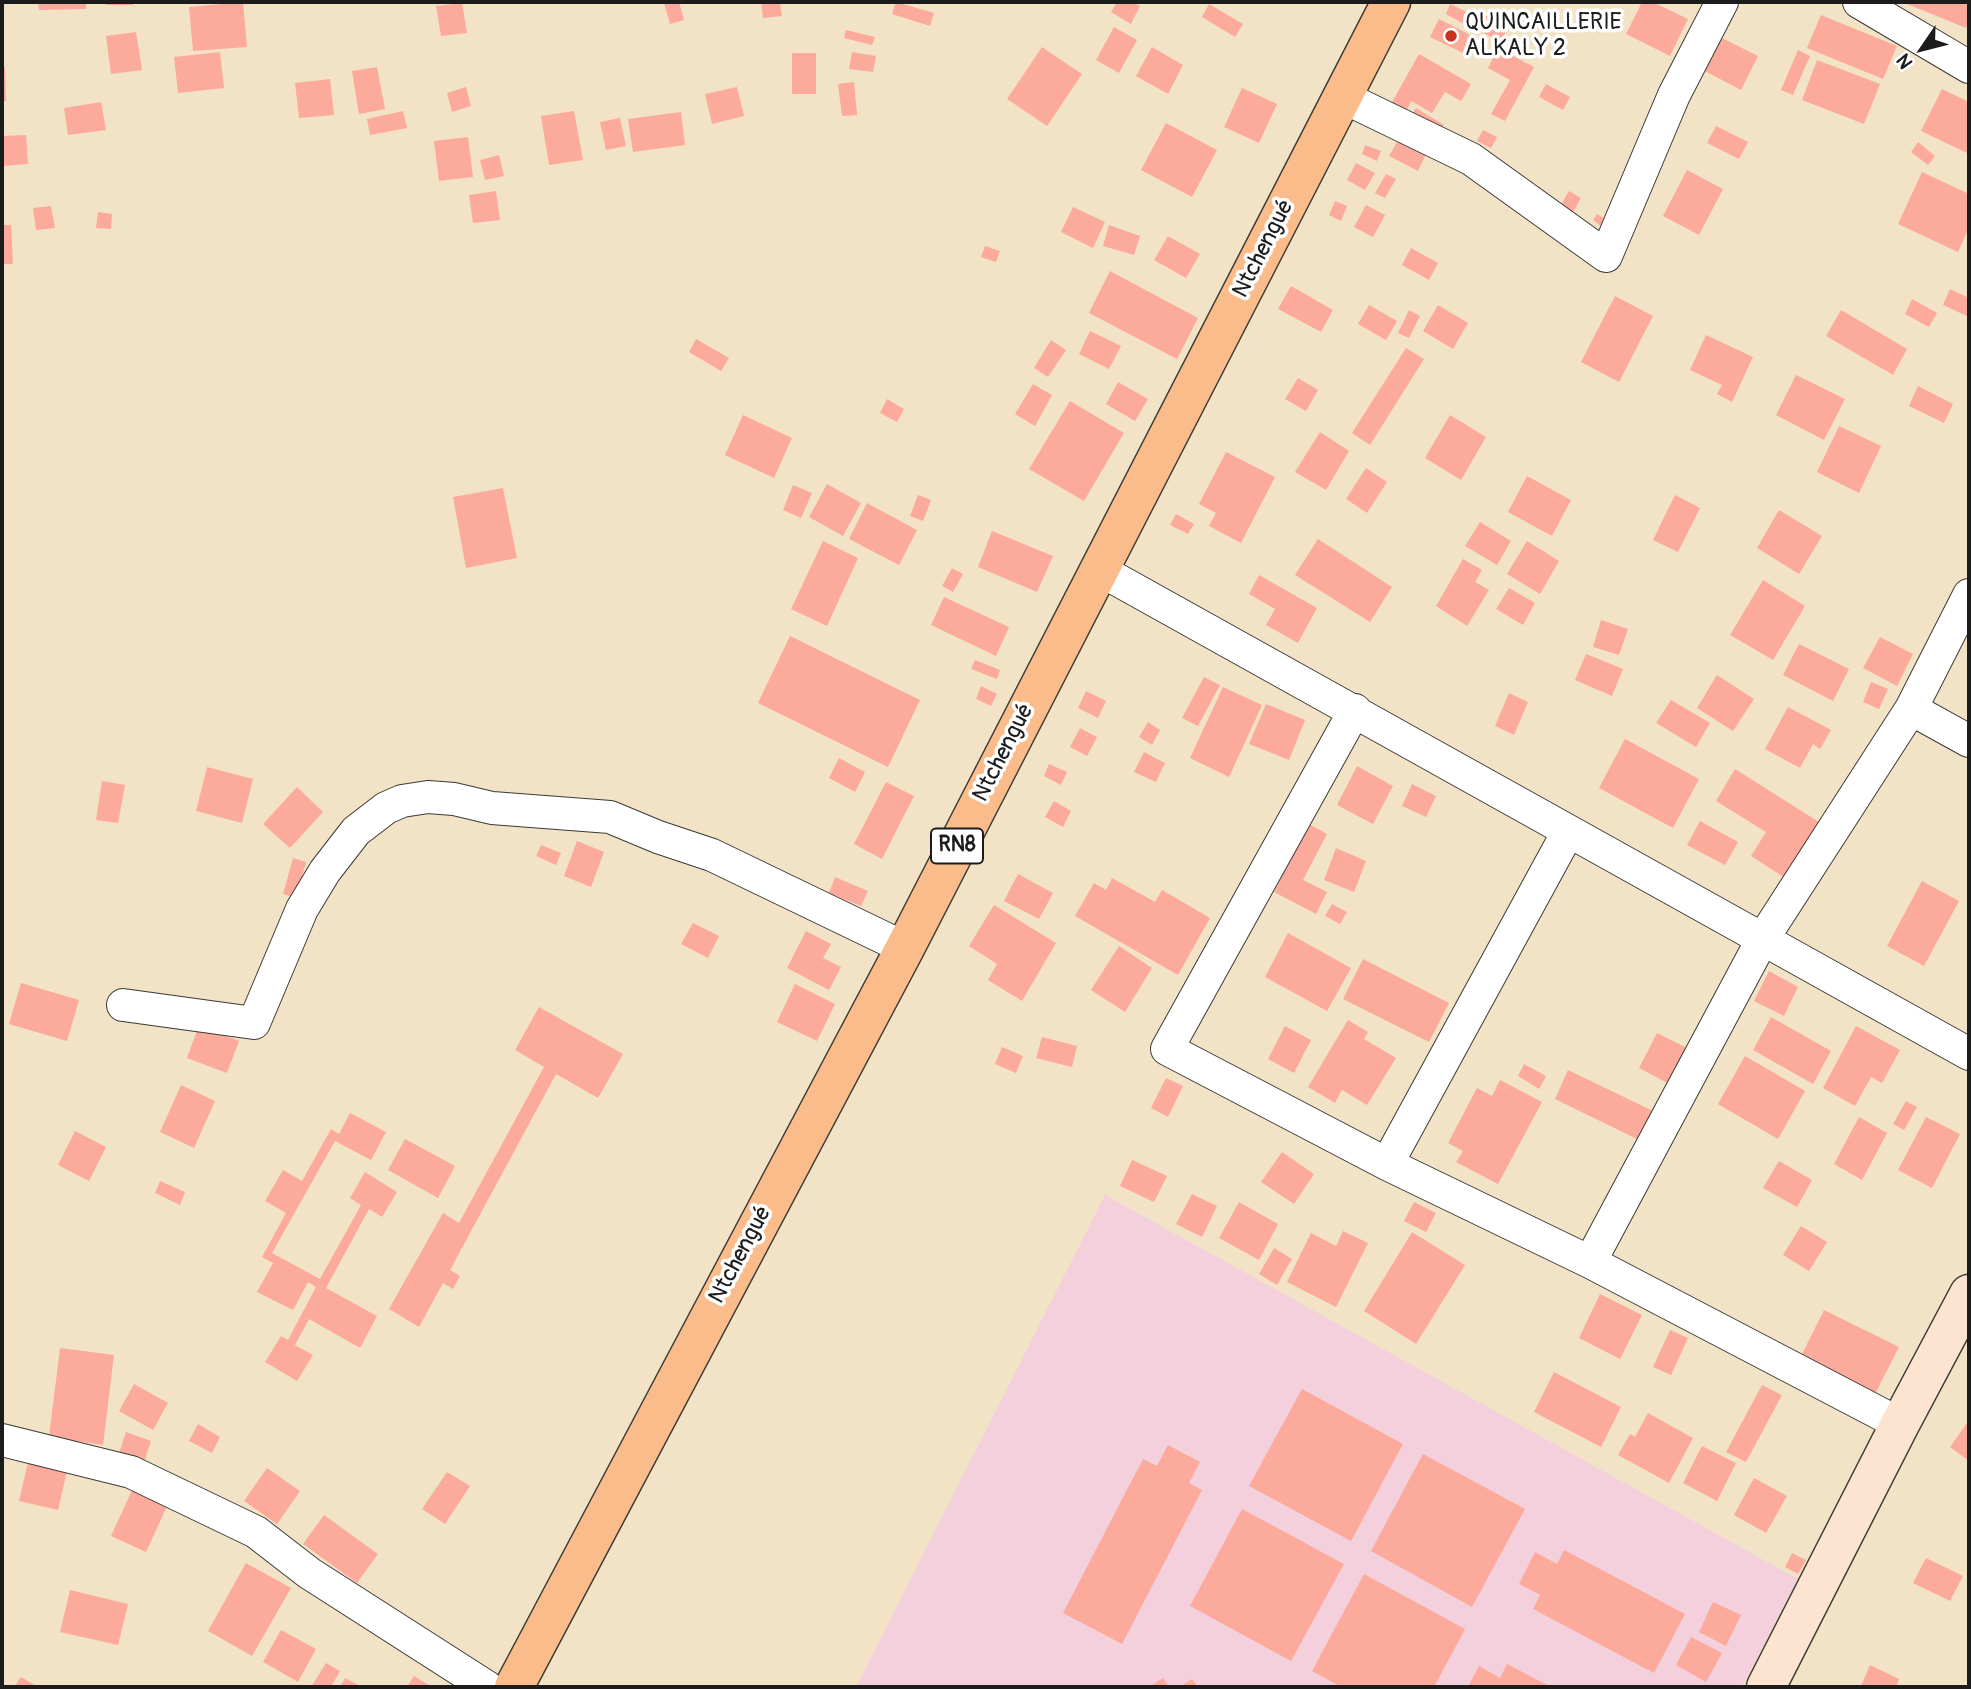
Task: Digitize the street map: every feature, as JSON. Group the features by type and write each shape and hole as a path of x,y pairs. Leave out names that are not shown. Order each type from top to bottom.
{"main road":[{"name":"Ntchengué","path":"514,1687 905,947 1391,2"}],"street":[{"path":"1343,97 1471,159 1606,256 1674,95 1722,2"},
{"path":"1859,2 1969,67"},
{"path":"1098,569 1969,1054"},
{"path":"1590,1262 1762,940 1911,709 1969,595"},
{"path":"1911,709 1969,741"},
{"path":"1355,710 1167,1049 1387,1164 1590,1262 1900,1424"},
{"path":"122,1005 254,1023 302,909 325,871 356,831 386,808 402,801 428,797 454,799 492,808 610,817 712,855 905,947"},
{"path":"1387,1164 1568,832"},
{"path":"1766,1687 1969,1294"},
{"path":"2,1440 131,1472 256,1532 309,1573 487,1687"}],"shaded area":[{"path":"1105,1195 1798,1579 1742,1687 856,1687"}],"building":[{"path":"38,2 86,2 86,9 39,10"},
{"path":"106,2 133,2 133,5 106,5"},
{"path":"243,2 247,47 193,51 189,7"},
{"path":"679,2 684,20 670,24 664,3"},
{"path":"761,2 780,2 782,16 763,18"},
{"path":"896,2 934,13 930,26 892,14"},
{"path":"1117,2 1132,2 1140,6 1131,24 1111,12"},
{"path":"1642,2 1653,2 1688,19 1670,56 1626,34"},
{"path":"1902,2 1969,2 1969,20 1966,28"},
{"path":"462,3 467,33 441,36 436,6"},
{"path":"1209,4 1243,24 1235,37 1202,17"},
{"path":"1450,4 1469,13 1464,24 1446,14"},
{"path":"1485,15 1508,27 1501,42 1476,29"},
{"path":"1821,15 1897,46 1883,79 1807,48"},
{"name":"QUINCAILLERIE ALKALY 2","path":"1439,19 1472,36 1463,53 1430,37"},
{"path":"1114,27 1137,40 1119,73 1096,60"},
{"path":"846,30 875,37 872,45 844,38"},
{"path":"136,32 142,70 111,74 106,36"},
{"path":"1716,35 1758,56 1741,90 1699,68"},
{"path":"1042,47 1082,74 1047,126 1007,99"},
{"path":"1152,47 1183,65 1168,94 1136,76"},
{"path":"1498,48 1534,67 1505,121 1491,114 1510,80 1488,68"},
{"path":"1798,50 1810,56 1793,95 1781,90"},
{"path":"220,52 224,88 178,93 174,57"},
{"path":"852,52 876,56 873,72 849,69"},
{"path":"792,53 816,53 816,94 792,94"},
{"path":"1419,54 1471,84 1461,101 1445,92 1432,113 1411,101 1406,112 1391,104"},
{"path":"1817,60 1880,84 1864,124 1802,100"},
{"path":"2,67 5,67 6,101 2,101"},
{"path":"377,67 385,109 359,114 352,71"},
{"path":"330,79 334,115 299,118 295,83"},
{"path":"854,82 857,115 842,116 838,84"},
{"path":"1546,84 1570,97 1563,110 1539,97"},
{"path":"466,87 471,106 452,112 447,93"},
{"path":"737,87 744,116 712,124 705,94"},
{"path":"1242,88 1277,104 1259,143 1224,127"},
{"path":"1942,89 1969,102 1969,154 1921,131"},
{"path":"101,102 106,130 68,135 64,108"},
{"path":"1416,108 1444,125 1439,134 1410,117"},
{"path":"403,111 407,128 370,135 367,119"},
{"path":"574,111 583,160 549,165 541,116"},
{"path":"681,112 685,145 633,152 628,119"},
{"path":"620,118 626,146 606,150 600,122"},
{"path":"1166,123 1217,150 1192,197 1141,170"},
{"path":"1716,126 1748,142 1739,159 1707,143"},
{"path":"1483,130 1497,137 1491,148 1477,141"},
{"path":"26,135 28,164 2,166 2,136"},
{"path":"468,137 473,177 439,181 434,141"},
{"path":"1400,137 1427,152 1418,171 1389,156"},
{"path":"1918,142 1935,156 1928,165 1911,152"},
{"path":"1365,145 1381,151 1377,161 1362,154"},
{"path":"499,155 504,176 485,180 480,160"},
{"path":"1356,163 1375,173 1365,190 1347,180"},
{"path":"1687,170 1723,189 1699,235 1663,216"},
{"path":"1922,172 1969,194 1969,228 1958,252 1898,224"},
{"path":"1386,174 1396,179 1385,198 1375,193"},
{"path":"496,191 500,220 473,223 469,195"},
{"path":"1569,191 1581,198 1571,215 1559,208"},
{"path":"1335,201 1347,206 1341,221 1329,215"},
{"path":"1366,205 1385,215 1373,237 1354,227"},
{"path":"51,206 55,228 36,230 33,208"},
{"path":"1073,207 1105,222 1093,248 1061,232"},
{"path":"98,212 112,214 111,229 96,228"},
{"path":"1597,214 1607,220 1602,227 1593,220"},
{"path":"2,225 11,225 13,264 2,264"},
{"path":"1109,225 1140,236 1134,255 1103,246"},
{"path":"1168,236 1200,254 1186,278 1154,260"},
{"path":"985,246 1000,251 996,262 981,257"},
{"path":"1411,248 1438,263 1429,280 1402,265"},
{"path":"1110,271 1198,318 1177,359 1089,313"},
{"path":"1291,286 1333,310 1321,332 1278,309"},
{"path":"1950,289 1969,298 1969,317 1943,305"},
{"path":"1615,296 1653,316 1619,382 1581,362"},
{"path":"1912,299 1937,313 1929,327 1905,314"},
{"path":"1369,305 1397,321 1386,340 1358,324"},
{"path":"1438,305 1468,323 1453,349 1423,331"},
{"path":"1409,310 1420,316 1409,338 1398,333"},
{"path":"1841,310 1907,349 1893,375 1826,336"},
{"path":"1090,331 1121,346 1109,369 1079,354"},
{"path":"1706,335 1753,357 1732,402 1717,394 1722,385 1690,370"},
{"path":"696,339 729,358 721,371 689,352"},
{"path":"1051,340 1066,350 1048,377 1034,368"},
{"path":"1406,348 1424,359 1370,445 1352,433"},
{"path":"1796,375 1845,399 1824,440 1776,415"},
{"path":"1298,378 1318,390 1306,411 1285,399"},
{"path":"1118,382 1148,399 1135,421 1106,404"},
{"path":"1033,384 1052,395 1035,426 1015,414"},
{"path":"1918,386 1953,404 1944,423 1909,406"},
{"path":"887,399 904,409 897,422 880,413"},
{"path":"1070,401 1124,433 1084,501 1029,469"},
{"path":"743,415 792,438 774,478 725,455"},
{"path":"1450,415 1486,437 1461,480 1425,458"},
{"path":"1839,426 1881,446 1859,493 1817,472"},
{"path":"1320,432 1349,451 1326,490 1295,472"},
{"path":"1226,452 1275,477 1241,543 1209,526 1216,513 1199,504"},
{"path":"1366,468 1387,482 1367,513 1346,499"},
{"path":"1527,476 1571,500 1552,536 1508,512"},
{"path":"827,484 861,503 843,536 809,517"},
{"path":"793,485 812,493 801,518 783,510"},
{"path":"503,488 517,558 466,568 453,497"},
{"path":"918,495 931,500 923,521 910,516"},
{"path":"1675,495 1700,508 1678,552 1653,540"},
{"path":"867,503 917,530 899,565 849,539"},
{"path":"1779,510 1822,536 1799,574 1757,548"},
{"path":"1176,514 1194,524 1188,534 1170,525"},
{"path":"1480,522 1511,541 1497,565 1465,546"},
{"path":"992,531 1053,556 1037,592 978,567"},
{"path":"1318,539 1392,587 1370,622 1295,575"},
{"path":"823,541 858,558 827,626 791,609"},
{"path":"1527,541 1559,561 1540,594 1507,574"},
{"path":"1463,559 1482,570 1475,582 1489,590 1467,626 1436,606"},
{"path":"952,568 963,574 953,592 942,586"},
{"path":"1259,575 1317,608 1298,643 1266,625 1275,609 1249,594"},
{"path":"1763,580 1805,606 1773,660 1730,635"},
{"path":"1509,588 1535,603 1523,625 1496,609"},
{"path":"944,597 1009,627 996,656 931,625"},
{"path":"1601,620 1628,629 1619,655 1593,647"},
{"path":"790,636 920,700 888,767 758,703"},
{"path":"1880,637 1913,654 1897,686 1863,668"},
{"path":"1799,644 1849,669 1833,701 1783,675"},
{"path":"1586,654 1623,669 1612,696 1575,680"},
{"path":"975,660 1000,670 997,679 971,669"},
{"path":"1717,675 1754,699 1733,731 1697,708"},
{"path":"1204,677 1220,685 1198,726 1182,718"},
{"path":"1871,682 1888,689 1879,709 1863,702"},
{"path":"981,686 997,694 991,706 976,699"},
{"path":"1223,687 1262,705 1229,777 1190,758"},
{"path":"1086,691 1106,701 1098,718 1078,708"},
{"path":"1509,693 1528,702 1514,735 1495,726"},
{"path":"1671,700 1710,723 1696,747 1656,723"},
{"path":"1266,704 1305,720 1289,760 1249,744"},
{"path":"1788,707 1831,730 1820,749 1813,744 1800,768 1765,749"},
{"path":"1148,722 1160,730 1152,745 1139,737"},
{"path":"1080,728 1097,737 1087,756 1070,747"},
{"path":"1625,739 1699,779 1673,828 1599,788"},
{"path":"1144,752 1165,763 1156,782 1134,772"},
{"path":"839,758 865,772 855,792 829,778"},
{"path":"1049,764 1067,772 1061,785 1044,776"},
{"path":"1357,766 1393,786 1373,824 1337,805"},
{"path":"207,767 253,779 242,823 196,811"},
{"path":"1735,769 1819,822 1785,878 1751,856 1766,832 1716,801"},
{"path":"102,781 125,785 118,823 96,820"},
{"path":"886,782 914,796 882,859 854,844"},
{"path":"1412,784 1436,796 1426,817 1402,806"},
{"path":"297,787 323,812 290,848 263,824"},
{"path":"1054,801 1071,811 1063,827 1045,817"},
{"path":"1700,821 1738,842 1725,865 1687,845"},
{"path":"1309,824 1327,834 1303,880 1327,892 1316,914 1274,892"},
{"path":"577,841 604,852 591,887 564,876"},
{"path":"541,845 561,853 556,865 536,856"},
{"path":"1336,848 1366,861 1354,892 1324,880"},
{"path":"293,858 306,862 296,898 283,894"},
{"path":"1018,874 1053,893 1039,919 1004,901"},
{"path":"835,877 868,891 861,906 829,893"},
{"path":"1112,878 1155,902 1162,890 1210,918 1178,975 1075,916 1094,883 1106,890"},
{"path":"1922,881 1959,901 1924,966 1887,946"},
{"path":"1332,904 1347,912 1340,924 1325,916"},
{"path":"994,905 1056,943 1022,1001 988,980 997,964 969,946"},
{"path":"693,923 719,936 708,958 681,944"},
{"path":"806,931 831,944 823,958 841,967 829,990 787,968"},
{"path":"1288,933 1351,968 1327,1011 1265,977"},
{"path":"1119,946 1152,968 1125,1012 1091,990"},
{"path":"1363,959 1449,1003 1429,1042 1343,999"},
{"path":"1769,971 1798,987 1784,1016 1754,1001"},
{"path":"21,983 79,1000 67,1041 9,1024"},
{"path":"795,984 835,1004 817,1041 777,1022"},
{"path":"539,1007 623,1054 598,1098 556,1074 450,1270 460,1276 453,1289 443,1283 419,1327 389,1309 443,1213 459,1223 544,1067 515,1050"},
{"path":"1771,1017 1831,1051 1813,1084 1753,1050"},
{"path":"1348,1020 1368,1032 1364,1039 1396,1058 1367,1105 1342,1090 1335,1103 1308,1087"},
{"path":"199,1025 239,1041 227,1073 187,1058"},
{"path":"1285,1026 1311,1040 1294,1073 1268,1059"},
{"path":"1856,1026 1900,1050 1882,1083 1871,1077 1855,1106 1823,1088"},
{"path":"1657,1033 1689,1049 1671,1085 1639,1068"},
{"path":"1042,1037 1077,1046 1072,1067 1036,1058"},
{"path":"1002,1047 1023,1056 1016,1073 995,1064"},
{"path":"1745,1056 1805,1091 1778,1139 1718,1104"},
{"path":"1524,1064 1546,1076 1539,1089 1518,1076"},
{"path":"1568,1070 1655,1112 1641,1141 1555,1099"},
{"path":"1166,1078 1183,1086 1168,1117 1151,1108"},
{"path":"1500,1080 1542,1102 1498,1184 1456,1162 1463,1151 1448,1143 1477,1088 1492,1096"},
{"path":"181,1085 215,1101 194,1148 160,1132"},
{"path":"1906,1101 1917,1107 1904,1130 1893,1124"},
{"path":"350,1113 386,1132 371,1160 335,1141 272,1253 320,1279 361,1205 350,1198 365,1172 397,1192 382,1217 369,1209 326,1288 377,1316 360,1348 309,1319 295,1345 313,1355 297,1381 265,1362 281,1336 288,1340 316,1287 308,1282 293,1310 257,1292 273,1263 262,1257 286,1213 265,1201 283,1170 302,1181 331,1129 339,1134"},
{"path":"1859,1117 1887,1133 1862,1180 1834,1164"},
{"path":"1926,1117 1960,1134 1932,1188 1898,1170"},
{"path":"75,1131 106,1147 89,1181 58,1165"},
{"path":"405,1139 455,1166 438,1198 388,1170"},
{"path":"1282,1152 1314,1174 1294,1204 1261,1182"},
{"path":"1132,1160 1167,1176 1154,1202 1120,1186"},
{"path":"1779,1161 1812,1180 1797,1207 1763,1188"},
{"path":"160,1181 185,1192 180,1205 155,1193"},
{"path":"1192,1194 1217,1206 1202,1237 1176,1224"},
{"path":"1239,1202 1278,1224 1259,1260 1219,1238"},
{"path":"1414,1202 1436,1213 1426,1232 1404,1221"},
{"path":"1801,1226 1827,1242 1809,1271 1783,1255"},
{"path":"1343,1231 1368,1243 1336,1307 1287,1282 1311,1233 1336,1246"},
{"path":"1412,1232 1465,1265 1416,1344 1364,1311"},
{"path":"1274,1248 1292,1259 1277,1285 1259,1274"},
{"path":"1600,1294 1642,1315 1620,1359 1579,1338"},
{"path":"1824,1310 1899,1347 1875,1394 1801,1356"},
{"path":"1670,1330 1688,1338 1671,1375 1653,1367"},
{"path":"60,1348 114,1355 103,1445 49,1437"},
{"path":"1554,1372 1621,1407 1601,1447 1534,1412"},
{"path":"134,1384 168,1403 153,1430 119,1411"},
{"path":"1762,1385 1782,1395 1746,1462 1726,1452"},
{"path":"1302,1389 1403,1444 1351,1541 1249,1486"},
{"path":"1648,1413 1693,1438 1669,1483 1618,1455 1630,1434 1635,1437"},
{"path":"1969,1420 1969,1461 1950,1447"},
{"path":"198,1424 220,1437 212,1453 189,1441"},
{"path":"126,1432 151,1441 143,1465 118,1456"},
{"path":"1168,1445 1200,1462 1189,1483 1202,1490 1122,1644 1063,1613 1143,1459 1157,1466"},
{"path":"1702,1446 1736,1463 1717,1501 1683,1483"},
{"path":"1423,1454 1525,1509 1472,1607 1371,1551"},
{"path":"28,1462 67,1471 58,1510 19,1501"},
{"path":"267,1468 300,1491 277,1524 244,1501"},
{"path":"447,1472 470,1486 445,1524 422,1509"},
{"path":"1754,1478 1787,1496 1766,1533 1734,1515"},
{"path":"133,1488 168,1504 146,1552 111,1536"},
{"path":"1242,1509 1344,1564 1291,1661 1190,1606"},
{"path":"324,1515 378,1554 357,1583 303,1544"},
{"path":"1564,1550 1685,1614 1654,1673 1533,1609 1540,1595 1519,1584 1535,1552 1557,1564"},
{"path":"1792,1553 1806,1560 1798,1574 1785,1567"},
{"path":"1926,1558 1963,1576 1950,1601 1913,1583"},
{"path":"246,1563 291,1588 252,1656 208,1631"},
{"path":"1364,1574 1465,1629 1434,1687 1341,1687 1312,1671"},
{"path":"70,1590 128,1604 118,1645 60,1632"},
{"path":"1713,1602 1741,1615 1726,1646 1699,1632"},
{"path":"281,1630 316,1649 298,1682 263,1662"},
{"path":"1691,1637 1722,1653 1706,1682 1676,1665"},
{"path":"326,1663 340,1671 331,1687 311,1687"},
{"path":"1507,1664 1551,1687 1468,1687 1479,1666 1500,1678"},
{"path":"1870,1665 1899,1679 1896,1687 1861,1686"},
{"path":"414,1676 432,1687 407,1687"},
{"path":"21,1677 38,1687 14,1687"},
{"path":"345,1678 362,1687 340,1687"},
{"path":"1163,1678 1169,1687 1149,1687"},
{"path":"1192,1679 1198,1687 1179,1687"}],"place":[{"name":"QUINCAILLERIE ALKALY 2","path":"1451,36"}]}
